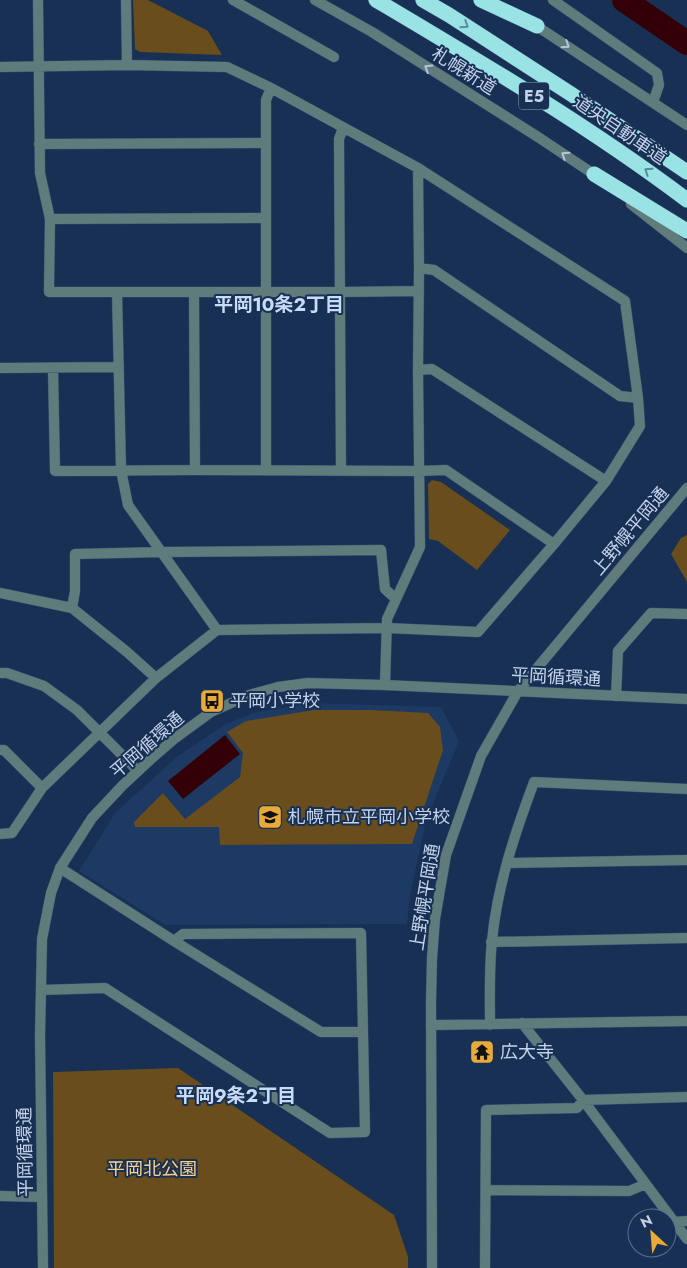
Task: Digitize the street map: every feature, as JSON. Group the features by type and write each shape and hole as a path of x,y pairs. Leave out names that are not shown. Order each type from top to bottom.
{"highway":[{"name":"道央自動車道","path":"376,0 452,44 589,131 687,200"},
{"name":"道央自動車道","path":"423,0 571,94 687,172"},
{"path":"481,0 537,26"},
{"path":"594,174 687,231"}],"street":[{"path":"38,0 40,173 50,219 48,292 419,291"},
{"path":"126,0 127,65"},
{"path":"233,0 248,4 334,57"},
{"name":"札幌新道","path":"315,0 372,32 594,174 687,248"},
{"path":"495,0 687,126"},
{"path":"553,0 658,73 659,85 653,102"},
{"path":"0,66 127,65 227,67 271,88 418,168 625,301 640,426 606,481 478,632 387,628 217,630 156,678 42,788 12,833 0,834"},
{"path":"266,470 266,100 271,88"},
{"path":"341,471 339,139 343,128"},
{"path":"39,144 266,143"},
{"path":"386,685 387,619 420,546 418,168"},
{"path":"50,219 266,218"},
{"path":"419,268 434,270 620,396 638,398"},
{"path":"117,292 121,470 128,505 217,630"},
{"path":"194,292 195,470"},
{"path":"0,368 119,367"},
{"path":"53,368 55,471 446,470 554,544"},
{"path":"418,370 432,369 606,481"},
{"name":"上野幌平岡通","path":"432,1268 432,958 434,920 446,855 481,756 518,691 687,488"},
{"path":"72,608 75,592 75,554 381,550 385,589 396,599"},
{"path":"0,593 72,608 156,678"},
{"path":"616,696 618,650 651,613 687,614"},
{"path":"0,673 44,686 77,710 138,771"},
{"name":"平岡循環通","path":"43,1268 40,990 42,938 51,893 60,868 92,818 138,771 174,739 211,712 249,695 278,687 308,683 687,699"},
{"path":"0,750 4,750 42,788"},
{"path":"490,1025 491,942 497,904 518,824 534,782 687,789"},
{"path":"507,863 687,860"},
{"path":"60,868 321,1032 363,1032"},
{"path":"40,990 105,988 330,1133 364,1132 361,933 183,934 174,941"},
{"path":"491,942 687,938"},
{"path":"432,1025 687,1021"},
{"path":"522,1023 583,1100 664,1208"},
{"path":"583,1100 687,1097"},
{"path":"485,1268 486,1110 577,1108 583,1100"},
{"path":"486,1190 629,1191 646,1184"},
{"path":"0,1196 42,1197"},
{"path":"677,1226 687,1239"}],"shaded area":[{"name":"札幌市立平岡小学校","path":"312,703 441,707 459,741 426,821 410,895 407,924 165,925 79,871 115,813 178,756 226,724 253,713"},
{"path":"225,735 240,754 183,799 168,781"}],"green space":[{"path":"133,0 148,0 208,31 222,55 140,52 135,49"},
{"path":"432,480 441,482 510,530 477,570 438,541 429,539 428,484"},
{"path":"687,535 687,582 671,554 681,538"},
{"path":"314,710 428,713 440,727 443,750 412,844 220,845 219,827 135,827 134,822 163,793 185,819 240,777 243,753 227,732 246,721"},
{"name":"平岡北公園","path":"178,1068 394,1215 408,1257 408,1268 54,1268 53,1072"}],"waterway":[{"path":"624,0 687,43"}],"place":[{"name":"平岡小学校","path":"212,701"},
{"name":"札幌市立平岡小学校","path":"270,817"},
{"name":"広大寺","path":"482,1052"}],"district":[{"name":"平岡10条2丁目","path":"279,304"},
{"name":"平岡9条2丁目","path":"236,1095"}]}
